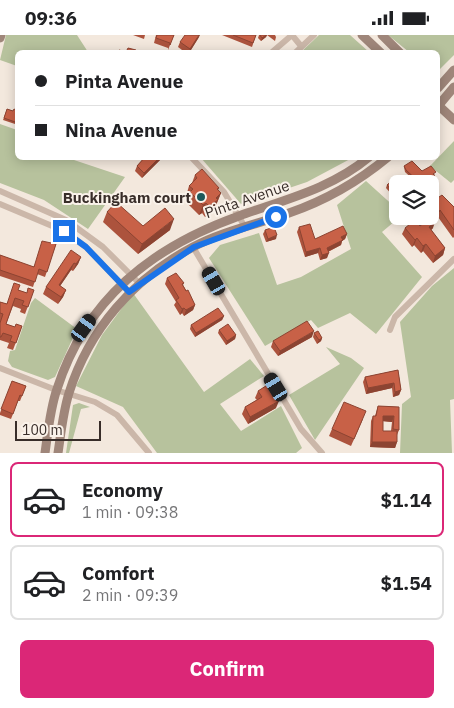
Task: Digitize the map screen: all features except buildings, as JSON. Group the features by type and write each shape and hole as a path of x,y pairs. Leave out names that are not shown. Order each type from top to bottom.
{"street":[{"path":"274,50 292,35 301,47"},
{"path":"298,50 314,35"},
{"path":"362,35 377,50"},
{"path":"382,35 397,50"},
{"path":"440,86 454,69"},
{"path":"440,103 454,87"},
{"path":"440,90 454,102"},
{"path":"440,107 454,120"},
{"path":"194,160 224,192 245,227"},
{"name":"Pinta Avenue","path":"45,453 56,390 84,328 120,283 189,235 239,215 287,201 330,182 365,160"},
{"name":"Pinta Avenue","path":"58,453 69,394 95,334 129,292 194,247 245,227 292,212 335,192 384,160"},
{"path":"330,182 335,192"},
{"path":"0,191 66,220 103,247 140,284"},
{"path":"0,205 64,231 96,256 129,292"},
{"path":"96,256 103,247"},
{"path":"194,247 301,429 322,453"},
{"path":"390,330 395,317 454,259"},
{"path":"0,368 56,390 95,402 117,415 149,453"}],"green space":[{"path":"6,35 77,35 87,50 15,50 15,65 0,60"},
{"path":"319,35 350,35 367,50 303,50"},
{"path":"388,35 454,35 454,55 440,69 440,50 407,50"},
{"path":"0,124 15,129 15,160 74,160 125,177 88,229 44,200 0,183"},
{"path":"454,141 454,180 451,183 430,166 436,160 440,160 440,156"},
{"path":"203,160 348,160 307,182 241,204"},
{"path":"366,181 389,202 390,225 382,232 422,277 376,334 350,313 318,328 311,320 265,346 209,258 220,245 259,233 277,285 301,277 351,249 337,205"},
{"path":"454,268 454,399 450,400 452,453 400,453 402,404 411,397 400,322 432,286"},
{"path":"133,293 204,392 250,359 264,376 220,404 241,431 281,406 302,448 296,453 157,453 123,407 76,386 102,335"},
{"path":"35,298 77,329 55,377 48,380 12,367 8,361 10,351 15,350 31,303"},
{"path":"326,347 351,358 364,368 315,440 289,395 340,364"},
{"path":"79,403 90,407 81,409 69,453 66,453 73,405"}],"place":[{"name":"Buckingham court","path":"201,197"}],"route":[{"path":"64,231 96,256 129,292 165,265 194,247 276,217"}]}
